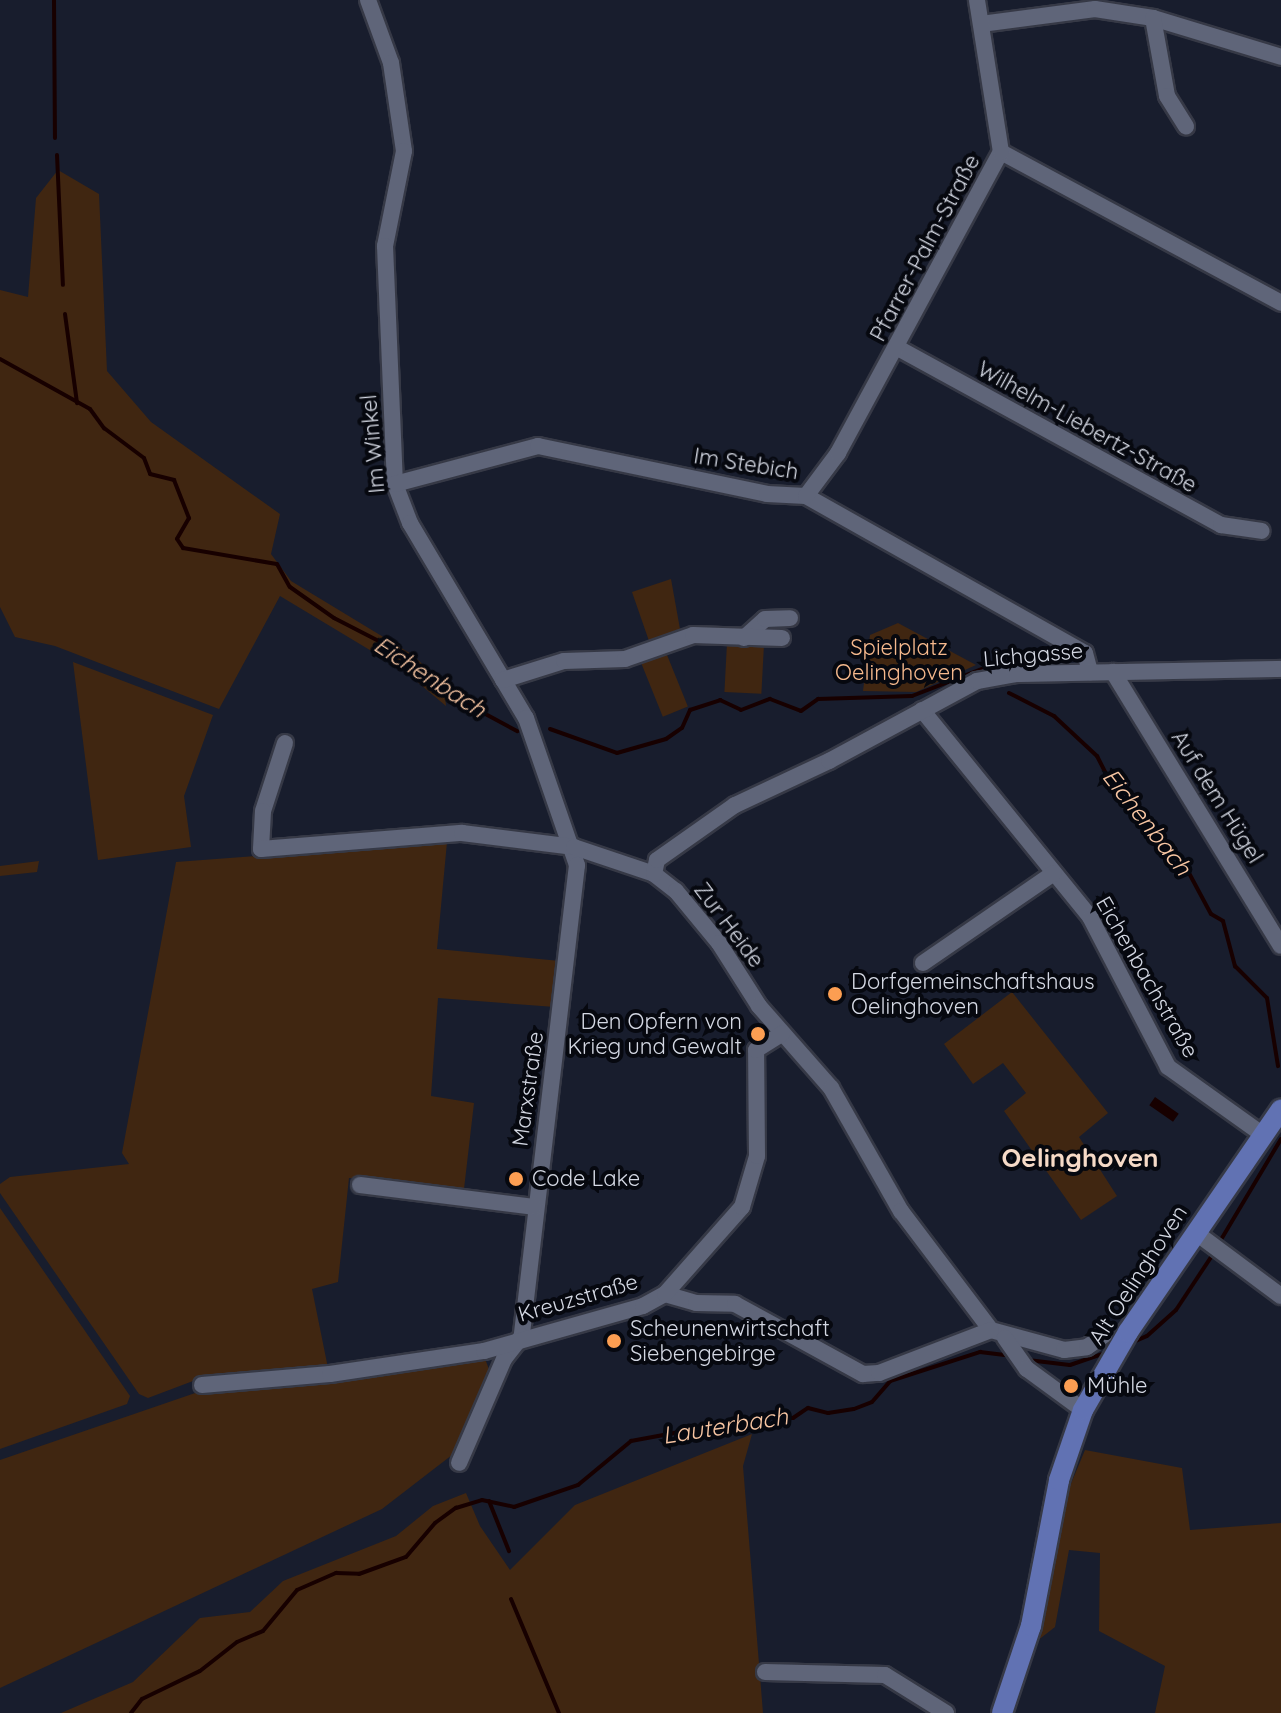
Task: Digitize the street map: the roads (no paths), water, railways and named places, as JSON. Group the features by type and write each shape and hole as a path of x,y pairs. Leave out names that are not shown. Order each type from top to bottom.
{"main road":[{"name":"Alt Oelinghoven","path":"1002,1713 1031,1626 1059,1480 1083,1410 1128,1332 1201,1237 1262,1134 1281,1109"}],"street":[{"name":"Im Winkel","path":"368,0 391,63 404,151 385,246 395,484 410,523 526,718 574,847"},
{"name":"Pfarrer-Palm-Straße","path":"806,496 838,453 1001,152 977,0"},
{"path":"981,24 1095,9 1153,18 1281,57"},
{"path":"1153,18 1167,96 1186,127"},
{"path":"1001,152 1281,303"},
{"name":"Wilhelm-Liebertz-Straße","path":"896,347 1221,525 1262,531"},
{"name":"Im Stebich","path":"395,484 538,446 767,494 806,496 1085,653 1090,672"},
{"path":"744,638 765,619 790,618"},
{"path":"503,680 564,661 625,659 693,635 782,638"},
{"name":"Lichgasse","path":"654,874 657,860 735,805 991,677 1281,669"},
{"name":"Auf dem Hügel","path":"1113,672 1281,946"},
{"name":"Eichenbachstraße","path":"922,710 1090,917 1168,1067 1262,1134"},
{"name":"Zur Heide","path":"285,743 263,811 261,849 462,833 574,847 654,874 676,891 719,943 782,1034 831,1088 901,1211 1027,1369 1083,1410"},
{"name":"Marxstraße","path":"522,1336 537,1223 534,1207 576,894 574,847"},
{"path":"923,963 1054,873"},
{"name":"Kreuzstraße","path":"202,1385 339,1373 484,1351 522,1336 643,1306 665,1294 742,1207 757,1156 756,1050 782,1034"},
{"path":"360,1185 534,1207"},
{"path":"1201,1237 1281,1296"},
{"path":"665,1294 696,1303 735,1304 863,1374 879,1373 1002,1339 1064,1350 1087,1347 1104,1335"},
{"path":"459,1463 504,1359 522,1336"},
{"path":"765,1672 885,1675 946,1713"}],"waterway":[{"path":"54,0 55,138"},
{"path":"57,155 63,285"},
{"path":"65,314 77,403"},
{"name":"Eichenbach","path":"0,359 90,409 104,428 144,458 150,474 174,480 189,518 177,539 183,548 277,564 290,587 334,618 408,656 413,668 439,689 517,731"},
{"name":"Eichenbach","path":"550,729 617,753 666,739 682,728 690,710 720,700 741,710 770,699 801,711 818,699 912,696 987,667"},
{"name":"Eichenbach","path":"1009,693 1054,716 1097,756 1113,787 1182,860 1211,914 1223,921 1235,966 1267,998 1278,1066"},
{"name":"Lauterbach","path":"1219,1243 1281,1139"},
{"name":"Lauterbach","path":"1131,1343 1147,1336 1176,1310 1215,1251"},
{"name":"Lauterbach","path":"131,1713 142,1699 200,1671 237,1642 263,1631 297,1590 336,1573 359,1574 406,1557 435,1523 456,1508 482,1500 514,1507 578,1485 631,1441 766,1416 793,1418 808,1408 828,1413 854,1409 872,1402 890,1381 980,1352 1011,1356"},
{"name":"Lauterbach","path":"1028,1360 1070,1365 1108,1352"},
{"path":"489,1501 509,1551"},
{"path":"511,1599 559,1713"}],"place":[{"name":"Dorfgemeinschaftshaus Oelinghoven","path":"835,994"},
{"name":"Den Opfern von Krieg und Gewalt","path":"758,1034"},
{"name":"Code Lake","path":"516,1179"},
{"name":"Scheunenwirtschaft Siebengebirge","path":"614,1341"},
{"name":"Mühle","path":"1071,1386"}],"district":[{"name":"Oelinghoven","path":"1080,1158"}],"park label":[{"name":"Spielplatz Oelinghoven","path":"899,660"}]}
